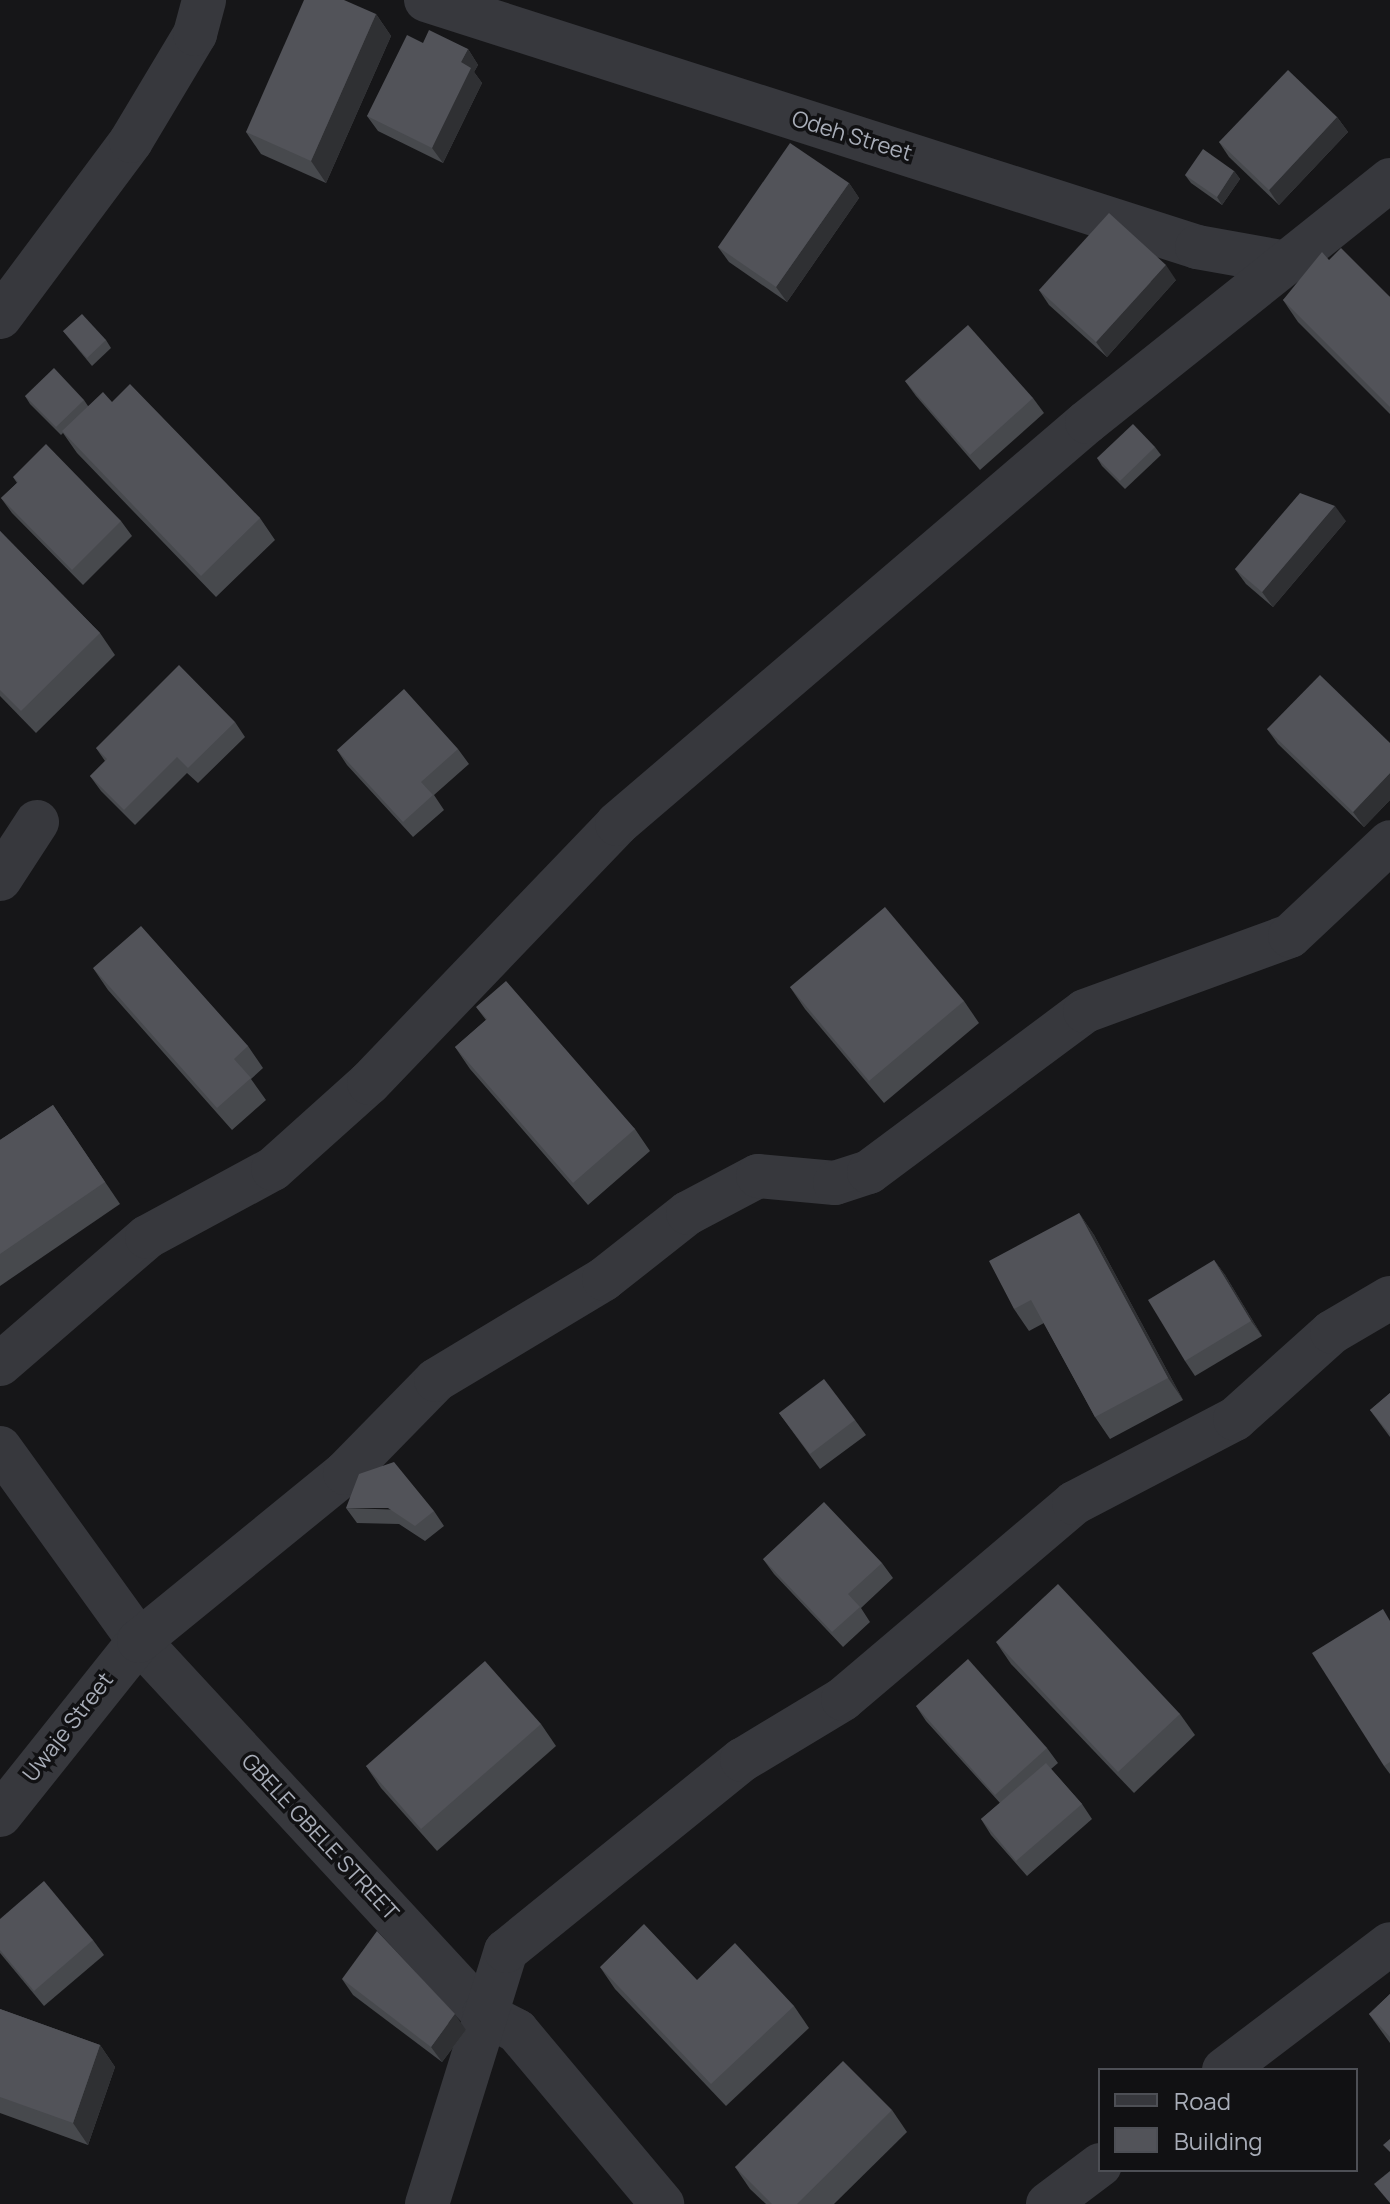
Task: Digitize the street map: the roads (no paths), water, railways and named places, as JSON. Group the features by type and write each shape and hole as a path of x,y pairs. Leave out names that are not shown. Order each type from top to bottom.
{"street":[{"path":"0,317 131,141 195,34 204,0"},
{"name":"Odeh Street","path":"426,0 1197,247 1281,262"},
{"path":"0,1364 147,1237 273,1169 369,1083 617,824 1281,262 1390,180"},
{"path":"0,879 37,822"},
{"name":"Uwaje Street","path":"0,1815 139,1641 345,1473 436,1380 604,1279 688,1213 758,1176 835,1183 869,1172 1085,1011 1290,936 1390,842"},
{"path":"427,2204 506,1951 742,1760 843,1699 1074,1503 1235,1419 1332,1332 1390,1298"},
{"name":"GBELE GBELE STREET","path":"0,1448 139,1641 484,2014 517,2031 662,2204"},
{"path":"1227,2068 1390,1944"},
{"path":"1048,2204 1098,2166"}]}
